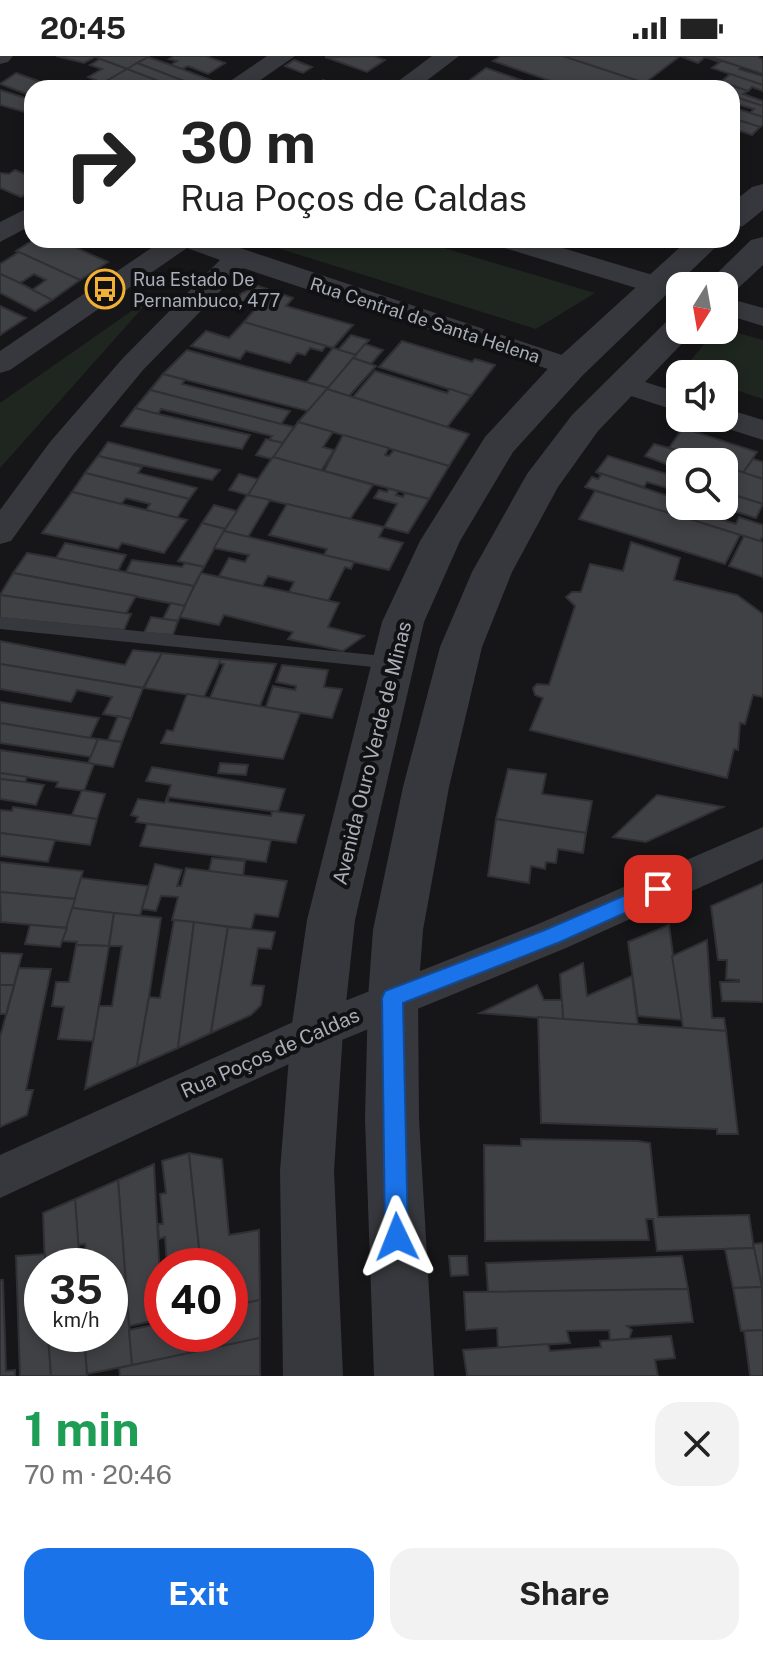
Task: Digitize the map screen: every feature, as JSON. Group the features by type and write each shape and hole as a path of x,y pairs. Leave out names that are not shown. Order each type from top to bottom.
{"street":[{"path":"245,80 283,56"},
{"path":"412,80 447,56"},
{"path":"740,213 763,194"},
{"path":"0,234 24,219"},
{"path":"736,272 763,247"},
{"path":"0,364 169,248"},
{"name":"Rua Central de Santa Helena","path":"213,248 570,367"},
{"path":"534,248 656,285"},
{"name":"Avenida Ouro Verde de Minas","path":"313,1376 307,1171 317,1031 331,920 403,622 440,541 498,445 570,367 698,248"},
{"path":"0,533 61,449 133,364 238,257"},
{"path":"738,309 763,317"},
{"path":"404,1376 392,1119 393,998 398,930 426,787 461,647 492,572 541,483 585,423 666,341"},
{"path":"623,384 666,398"},
{"path":"738,422 763,430"},
{"name":"Rua Poços de Caldas","path":"0,1177 317,1031 552,936 763,842"}],"lane":[{"path":"0,623 393,663"}],"shaded area":[{"path":"278,248 444,248 595,293 536,329"},
{"path":"153,296 0,468 0,403"},
{"path":"738,333 763,340 763,399 738,391 738,360 691,360 704,344 738,344"}],"building":[{"path":"56,56 93,56 95,57 84,63"},
{"path":"93,56 146,56 148,57 127,69"},
{"path":"174,56 206,56 225,63 208,74 188,66 182,69 171,65 177,61 169,59"},
{"path":"373,56 385,60 367,72 325,57"},
{"path":"501,56 563,56 636,80 548,80 493,61"},
{"path":"563,56 680,56 649,80 636,80"},
{"path":"680,56 708,56 741,67 739,69 763,76 763,85 712,68 720,62 705,57 698,63"},
{"path":"708,56 757,56 763,60 763,74"},
{"path":"148,57 211,80 181,80 137,63"},
{"path":"100,59 127,69 108,80 96,80 88,77 102,69 90,65"},
{"path":"294,60 312,67 303,73 285,66"},
{"path":"137,63 181,80 155,80 127,69"},
{"path":"486,68 521,80 470,80"},
{"path":"127,69 155,80 108,80"},
{"path":"16,73 36,80 24,80 24,93 0,84"},
{"path":"730,74 763,85 763,91 752,87 748,91 740,88 740,80 723,80"},
{"path":"740,88 748,91 743,94 763,101 763,106 740,99"},
{"path":"0,90 24,98 24,112 0,105"},
{"path":"740,99 763,106 763,117 750,113 754,109 740,105"},
{"path":"740,110 763,117 760,127 740,121"},
{"path":"740,121 760,127 752,135 740,131"},
{"path":"15,170 24,174 24,195 21,197 0,188 0,173 9,174"},
{"path":"24,246 77,248 108,262 80,280 16,251"},
{"path":"19,252 80,280 52,300 32,290 46,280 34,274 20,283 0,274 0,264"},
{"path":"0,274 52,300 35,311 0,293"},
{"path":"258,286 293,298 286,306 353,325 333,348 244,322 263,300 254,297 243,309 231,305 242,293"},
{"path":"0,306 26,318 0,335"},
{"path":"244,322 326,346 322,351 310,348 305,355 297,353 290,363 246,351 240,359 191,346 206,331 229,338"},
{"path":"351,335 369,340 356,355 338,350"},
{"path":"402,341 472,362 475,359 495,365 471,396 379,367"},
{"path":"365,344 383,350 371,364 353,358"},
{"path":"333,348 356,355 328,388 307,382"},
{"path":"187,350 328,388 308,411 163,374"},
{"path":"353,358 376,366 349,396 327,389"},
{"path":"375,371 447,393 450,389 471,396 447,427 353,397"},
{"path":"163,374 185,380 182,384 290,411 281,424 150,390"},
{"path":"327,389 469,434 449,466 298,422"},
{"path":"150,390 294,427 283,443 269,440 272,436 161,409 158,414 135,408"},
{"path":"135,408 250,435 242,449 121,426"},
{"path":"298,422 333,432 323,447 334,450 321,471 273,457"},
{"path":"680,432 695,432 757,452 743,473 738,471 738,448 669,448"},
{"path":"343,435 389,448 385,455 389,456 394,450 449,466 429,499 324,471"},
{"path":"266,439 283,443 272,459 256,455"},
{"path":"108,442 220,470 212,480 98,456"},
{"path":"654,444 669,448 666,448 666,464 645,456"},
{"path":"98,456 142,467 138,473 197,488 189,499 85,473"},
{"path":"608,456 666,474 666,488 647,482 644,487 596,472"},
{"path":"273,457 373,485 350,519 247,495"},
{"path":"753,459 763,462 763,479 743,473"},
{"path":"738,471 763,479 763,504 738,496"},
{"path":"596,472 666,495 666,512 585,487 592,477 598,479 601,475"},
{"path":"85,473 189,499 177,518 146,510 150,504 126,498 121,504 72,492"},
{"path":"239,474 258,479 248,495 229,490"},
{"path":"389,489 398,491 396,495 403,497 405,493 429,499 408,533 384,527 397,504 374,498 379,490 387,492"},
{"path":"595,491 666,513 666,520 691,520 740,535 725,564 579,519"},
{"path":"72,492 187,520 164,553 122,543 118,549 42,533"},
{"path":"247,495 270,500 248,537 224,531"},
{"path":"738,496 763,504 756,518 738,512"},
{"path":"287,504 384,527 379,537 403,543 389,570 324,555 327,549 269,535"},
{"path":"214,505 237,511 225,529 202,523"},
{"path":"739,517 763,525 760,541 692,520 723,520 736,524"},
{"path":"202,523 225,529 204,567 178,561"},
{"path":"224,531 354,562 351,569 345,567 328,601 289,592 294,582 268,576 262,586 219,576 229,558 245,562 249,555 214,548"},
{"path":"744,536 763,542 763,577 729,566"},
{"path":"631,542 680,558 674,580 737,595 763,614 763,697 753,695 745,724 740,723 738,750 734,749 727,778 530,730 543,698 535,695 533,688 537,684 549,685 575,606 566,597 572,592 581,592 590,564 623,571"},
{"path":"65,543 126,555 118,571 56,558"},
{"path":"27,553 194,586 185,606 13,573"},
{"path":"132,560 204,567 194,586 126,572"},
{"path":"13,573 136,596 126,614 0,595"},
{"path":"201,573 339,603 328,627 364,636 343,651 288,639 293,632 224,615 219,625 179,617"},
{"path":"0,595 131,614 124,630 0,618"},
{"path":"171,603 185,606 178,621 163,619"},
{"path":"151,617 178,621 173,635 144,633"},
{"path":"0,641 125,665 133,650 162,653 143,688 0,664"},
{"path":"162,653 221,659 204,697 144,688"},
{"path":"221,659 276,664 260,706 210,698 224,664 219,663"},
{"path":"0,664 143,688 131,719 103,714 112,697 77,690 71,702 0,689"},
{"path":"282,665 328,670 324,687 342,689 332,718 266,707 273,686 295,690 296,686 276,682"},
{"path":"187,694 300,713 283,759 161,743 167,730 173,731"},
{"path":"0,702 99,718 90,738 0,723"},
{"path":"118,716 131,719 122,742 108,740"},
{"path":"0,723 98,739 91,757 0,743"},
{"path":"98,739 122,742 113,767 88,763"},
{"path":"0,750 94,764 84,791 56,787 58,782 0,773"},
{"path":"220,763 248,765 246,775 218,773"},
{"path":"152,767 285,789 278,812 167,797 171,785 146,781"},
{"path":"508,769 546,774 542,794 592,801 586,833 496,819"},
{"path":"0,773 27,777 25,782 0,779"},
{"path":"0,779 44,785 36,805 0,799"},
{"path":"82,790 105,794 97,819 72,815"},
{"path":"657,795 723,807 646,842 613,837"},
{"path":"167,797 168,802 271,816 272,811 304,815 296,843 136,822 138,817 131,815 138,799 165,803"},
{"path":"13,807 97,819 90,845 0,833 0,810 12,811"},
{"path":"496,819 586,833 583,853 558,849 556,863 546,862 545,869 531,866 529,883 488,876"},
{"path":"147,824 271,840 266,862 140,846"},
{"path":"0,833 55,840 48,862 0,856"},
{"path":"212,858 245,861 243,876 209,871"},
{"path":"0,862 83,871 75,899 0,892"},
{"path":"155,864 182,870 177,886 181,886 186,868 287,881 278,917 255,914 251,929 172,920 178,897 161,896 156,911 142,909"},
{"path":"81,878 148,886 140,916 72,908"},
{"path":"763,883 763,1002 722,1001 720,982 739,980 726,979 727,960 718,960 711,906"},
{"path":"0,892 75,899 67,928 1,922"},
{"path":"72,908 114,913 109,946 76,945 77,942 62,941"},
{"path":"114,913 161,918 149,997 137,1066 85,1089 99,1006 112,1006 122,946 109,946"},
{"path":"174,920 194,922 178,1048 137,1066 149,997 160,998"},
{"path":"194,922 228,927 211,1033 178,1048"},
{"path":"30,925 67,928 60,947 25,944"},
{"path":"669,925 682,1020 638,1016 628,942"},
{"path":"228,927 275,932 271,949 258,948 251,985 264,986 261,1005 251,1015 211,1033"},
{"path":"707,940 712,1018 724,1018 726,1031 683,1028 672,956"},
{"path":"76,945 109,946 93,1041 58,1039 64,1007 52,1006 56,982 69,982"},
{"path":"0,953 22,954 14,985 0,985"},
{"path":"583,963 587,996 632,976 638,1025 563,1020 560,974"},
{"path":"19,968 51,969 26,1090 33,1090 27,1115 0,1127 0,1037"},
{"path":"0,985 14,985 6,1014 0,1014"},
{"path":"537,985 544,1000 562,1000 563,1020 480,1013"},
{"path":"538,1017 726,1031 738,1134 717,1134 717,1129 541,1123"},
{"path":"521,1139 650,1143 658,1217 749,1215 754,1248 657,1251 653,1219 646,1219 649,1240 485,1241 484,1145 521,1146"},
{"path":"189,1153 199,1248 166,1248 165,1237 159,1239 158,1224 163,1224 160,1194 166,1193 162,1161"},
{"path":"189,1153 222,1159 229,1235 259,1230 260,1300 248,1302 248,1248 199,1248"},
{"path":"154,1164 158,1248 144,1248 144,1323 129,1326 128,1248 123,1248 118,1180"},
{"path":"118,1180 123,1248 85,1248 85,1244 78,1245 75,1199"},
{"path":"75,1199 79,1248 44,1248 43,1213"},
{"path":"763,1243 763,1291 753,1244"},
{"path":"754,1248 762,1287 733,1288 725,1249"},
{"path":"24,1255 24,1352 49,1352 51,1376 20,1376 16,1256"},
{"path":"449,1256 467,1256 468,1275 451,1276"},
{"path":"682,1256 688,1289 488,1292 486,1263"},
{"path":"0,1280 3,1280 6,1371 15,1370 15,1376 0,1376"},
{"path":"762,1287 763,1330 741,1331 733,1288"},
{"path":"688,1289 693,1322 627,1326 632,1330 629,1339 610,1340 609,1330 567,1331 570,1343 498,1348 497,1328 466,1330 464,1292"},
{"path":"260,1300 260,1338 248,1341 248,1302"},
{"path":"128,1312 132,1365 87,1374 85,1352 128,1352"},
{"path":"144,1327 144,1352 194,1352 132,1365 129,1330"},
{"path":"763,1330 763,1376 750,1376 744,1331"},
{"path":"671,1336 675,1358 655,1360 658,1376 467,1376 463,1350 548,1344 550,1351 601,1347 600,1341"},
{"path":"260,1338 260,1376 120,1376 119,1368 194,1352 248,1352 248,1341"},
{"path":"49,1352 85,1352 87,1376 51,1376"}],"place":[{"name":"Rua Estado De Pernambuco, 477","path":"105,289"}],"route":[{"path":"397,1237 392,1119 393,998 552,936 658,889"}]}
